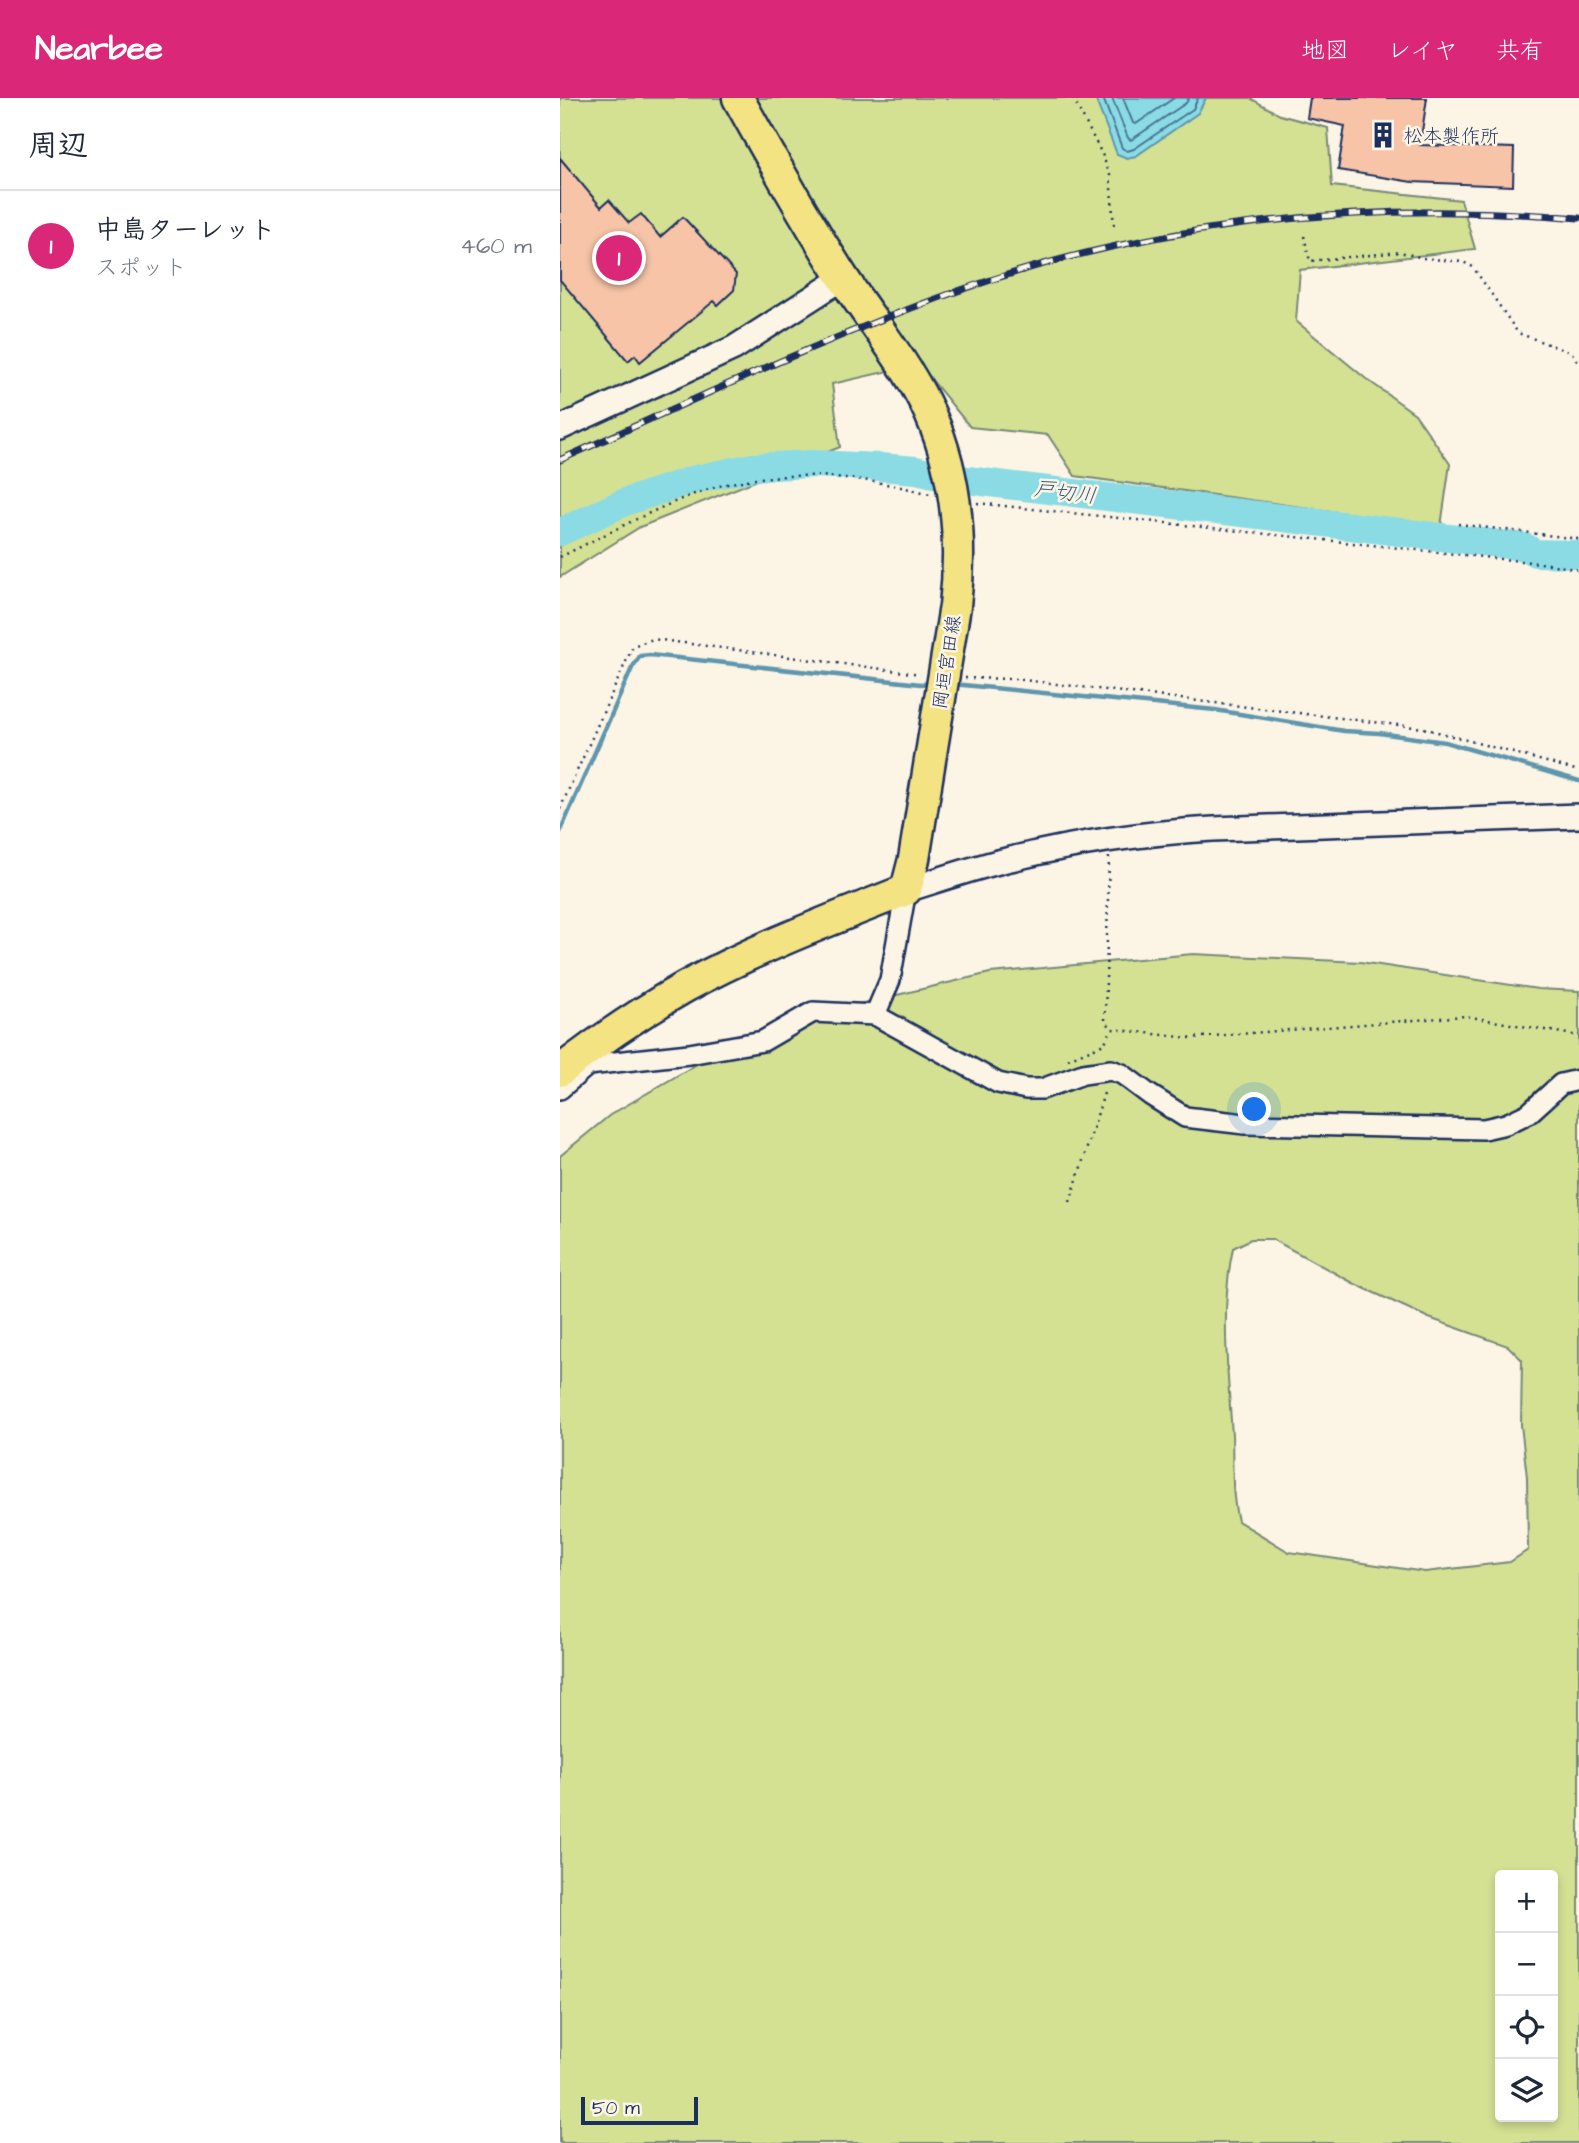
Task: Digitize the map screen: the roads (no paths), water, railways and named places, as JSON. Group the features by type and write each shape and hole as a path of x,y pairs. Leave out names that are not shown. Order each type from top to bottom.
{"main road":[{"name":"岡垣宮田線","path":"738,98 809,224 916,386 934,424 955,498 959,577 914,859 906,890"},
{"path":"560,1070 618,1027 685,987 792,936 906,890"}],"street":[{"path":"560,428 757,336 844,278"},
{"path":"875,1015 890,980 906,890 1015,858 1108,839 1159,832 1579,816"},
{"path":"560,1089 588,1065 689,1054 762,1041 813,1012 875,1015 998,1083 1026,1089 1042,1089 1083,1074 1111,1070 1122,1074 1185,1117 1245,1124 1484,1129 1506,1124 1529,1113 1561,1084 1579,1080"}],"water":[{"path":"1095,98 1206,98 1198,113 1136,156 1127,158 1117,154"}],"waterway":[{"name":"戸切川","path":"560,532 625,502 692,480 753,467 813,464 916,470 998,484 1525,547 1535,553 1579,554"},
{"path":"560,832 632,668 640,656 930,683"},
{"path":"953,684 1215,710 1344,731 1445,742 1579,781"}],"railway":[{"path":"560,460 857,329 958,291 1033,267 1109,248 1187,232 1343,215 1501,213 1579,218"}],"place":[{"name":"松本製作所","path":"1383,135"},
{"name":"中島ターレット","path":"619,258"}]}
